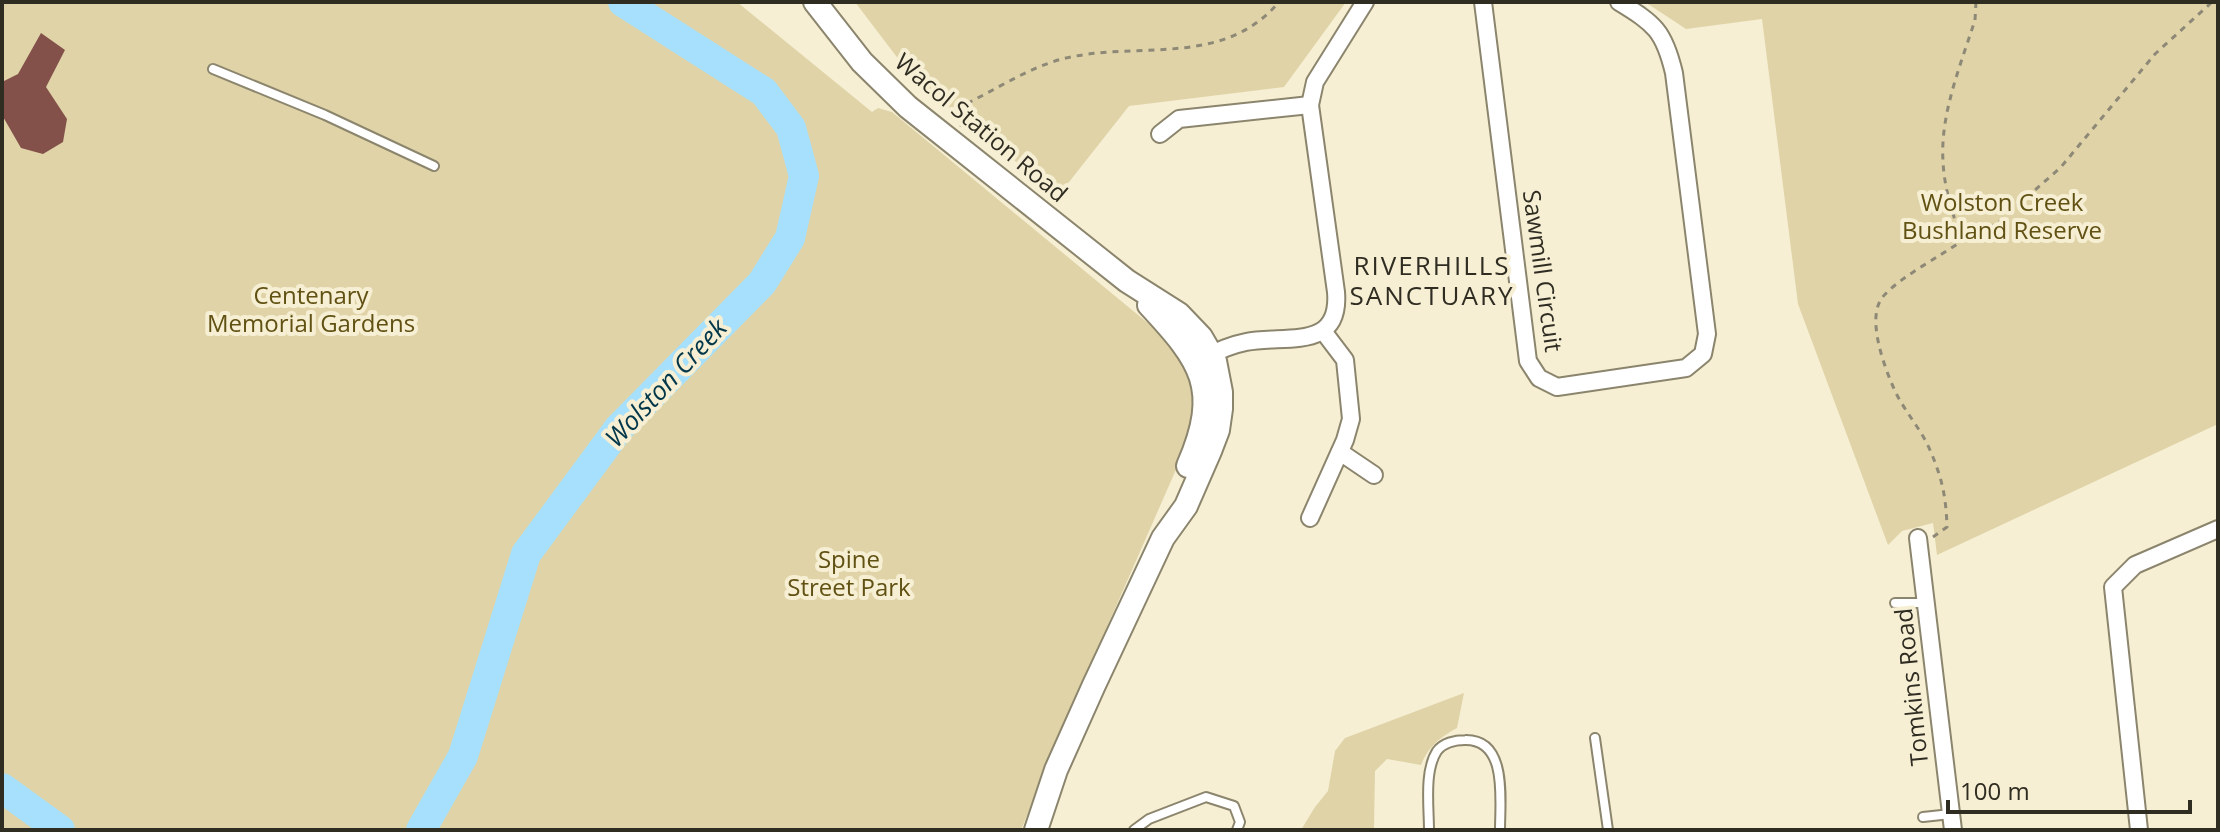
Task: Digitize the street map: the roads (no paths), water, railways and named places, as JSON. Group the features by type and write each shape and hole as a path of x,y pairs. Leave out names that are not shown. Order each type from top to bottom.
{"main road":[{"name":"Wacol Station Road","path":"815,2 862,62 908,107 954,128 1127,281 1179,314 1201,337 1203,358 1215,361 1221,392 1218,430 1186,506 1163,538 1056,770 1036,830"}],"street":[{"path":"1203,358 1247,342 1308,338 1323,331 1333,320 1337,306 1310,105 1315,82 1365,2"},
{"name":"Sawmill Circuit","path":"1483,2 1528,361 1539,378 1557,387 1686,368 1703,354 1707,334 1674,73 1667,44 1653,24 1619,2"},
{"path":"1160,134 1179,119 1310,105"},
{"path":"1310,518 1340,452 1351,419 1347,370 1339,350 1323,331"},
{"path":"1340,452 1374,475"},
{"path":"2139,830 2113,587 2135,565 2218,529"},
{"name":"Tomkins Road","path":"1919,545 1952,822"}],"lane":[{"path":"213,69 337,120 434,166"},
{"path":"1895,603 1927,603"},
{"path":"1595,738 1608,830"},
{"path":"1429,830 1430,772 1438,750 1454,740 1476,739 1493,753 1499,774 1500,830"},
{"path":"1134,830 1149,819 1206,797 1234,806 1240,822 1237,830"},
{"path":"1923,817 1952,822"}],"waterway":[{"name":"Wolston Creek","path":"421,830 463,756 526,554 619,428 762,283 790,238 804,176 791,128 764,92 623,2"},
{"name":"Wolston Creek","path":"2,788 60,830"}],"district":[{"name":"RIVERHILLS SANCTUARY","path":"1432,281"}],"park label":[{"name":"Wolston Creek Bushland Reserve","path":"2002,217"},
{"name":"Centenary Memorial Gardens","path":"311,310"},
{"name":"Spine Street Park","path":"849,574"}]}
